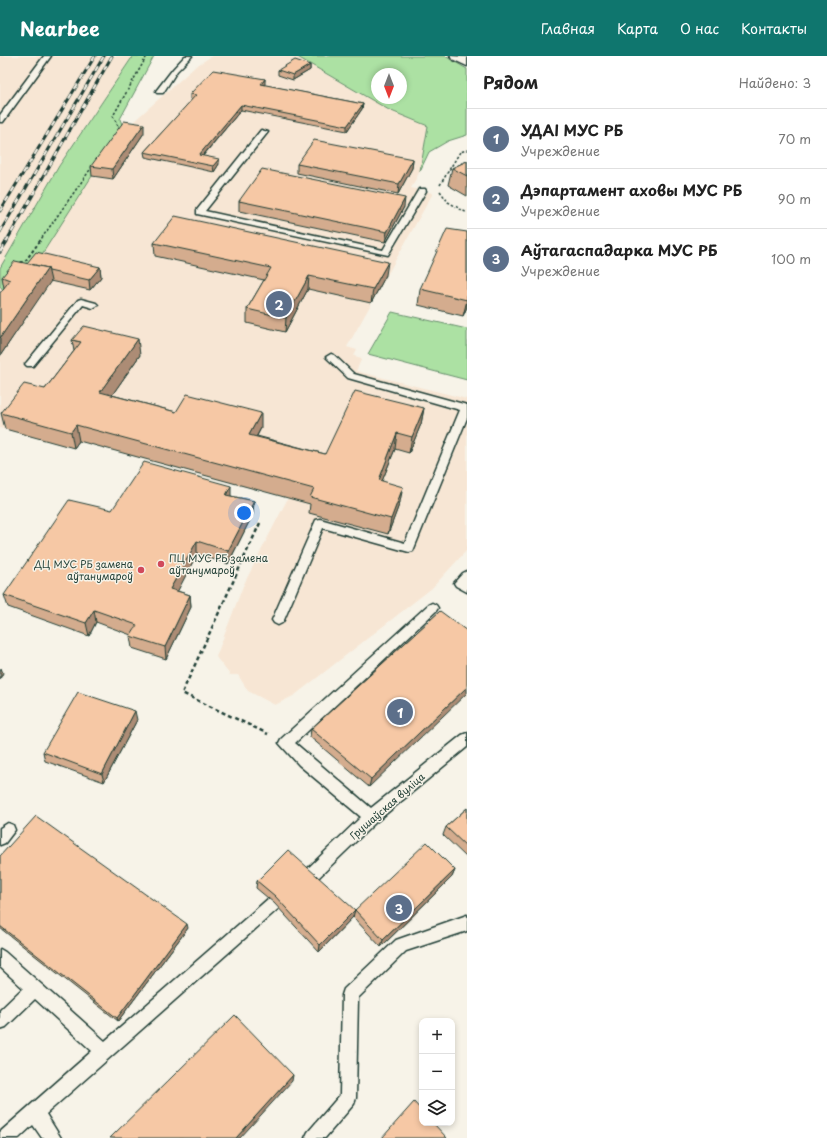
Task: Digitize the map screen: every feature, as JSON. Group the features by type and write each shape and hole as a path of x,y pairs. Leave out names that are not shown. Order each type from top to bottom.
{"street":[{"path":"456,56 467,62"}],"lane":[{"path":"1,117 48,56"},
{"path":"160,91 175,70 189,56"},
{"path":"264,132 200,212 385,253 412,203 422,191"},
{"path":"30,364 80,302 93,305"},
{"path":"278,620 320,523 409,548 466,408 351,376 331,357"},
{"path":"467,576 460,583 467,587"},
{"path":"371,817 304,761 286,743 432,608"},
{"name":"Грушаўская вуліца","path":"310,876 371,817 467,739"},
{"path":"6,1138 274,903"},
{"path":"314,1138 348,1098 350,996 400,946 467,923"},
{"path":"0,957 105,1052"},
{"path":"0,1021 35,988"},
{"path":"35,1113 52,1138"}],"path":[{"path":"115,134 119,128 113,116 147,56"},
{"path":"467,150 460,152 438,188 446,201 453,207 467,213"},
{"path":"15,266 26,260 92,166"},
{"path":"260,523 182,693 286,743"}],"shaded area":[{"path":"0,56 133,56 59,166 0,268"},
{"path":"212,56 296,56 371,100 371,104 379,104 389,110 428,126 420,171 411,188 433,193 347,347 357,350 354,356 362,358 356,371 467,399 467,550 432,588 295,695 275,705 248,691 238,675 230,675 216,657 243,586 288,498 79,441 74,448 0,428 0,286 5,290 124,130 196,66"}],"green space":[{"path":"133,56 154,56 120,119 124,130 92,176 37,262 4,291 0,286 0,268 59,166"},
{"path":"296,56 445,56 467,69 467,135 448,141 429,152 420,171 428,126 389,110 379,104 407,104 407,68 371,68 371,100"},
{"path":"392,312 467,329 467,380 368,354"}],"building":[{"path":"295,60 310,65 293,75 278,70"},
{"path":"213,70 265,79 261,84 363,104 347,126 241,105 199,155 219,159 213,166 144,152 196,95 190,94"},
{"path":"124,121 144,124 112,169 91,166"},
{"path":"314,140 413,159 399,184 297,164"},
{"path":"467,161 467,176 452,168"},
{"path":"262,169 405,198 387,232 239,201"},
{"path":"175,216 388,262 373,289 309,276 286,318 247,309 271,268 154,243"},
{"path":"447,229 467,232 467,300 420,289"},
{"path":"36,252 100,267 89,280 49,271 48,268 27,263"},
{"path":"15,261 48,268 0,338 0,293 10,280 2,277"},
{"path":"84,326 138,339 100,392 176,412 187,394 261,413 249,435 325,454 355,391 424,408 412,437 397,433 379,480 403,487 391,519 310,497 314,489 76,425 71,432 1,413 24,384 45,389 81,342 72,340"},
{"path":"144,462 231,486 226,495 254,501 228,551 197,541 170,589 190,595 165,647 130,636 137,625 94,610 86,623 4,595 69,500 112,510"},
{"path":"440,611 467,631 467,687 371,779 311,729"},
{"path":"78,692 135,711 102,774 43,752"},
{"path":"467,808 467,847 446,827"},
{"path":"36,816 187,924 117,1018 0,926 0,856"},
{"path":"427,842 455,870 383,940 355,910"},
{"path":"288,850 355,910 320,945 275,896 257,881"},
{"path":"235,1015 293,1075 236,1138 110,1138"},
{"path":"414,1102 419,1108 419,1126 436,1126 447,1138 382,1138"}],"railway":[{"path":"0,211 95,56"},
{"path":"0,232 104,56"},
{"path":"6,242 112,56"},
{"path":"0,252 7,241"}],"place":[{"name":"Дэпартамент аховы МУС РБ","path":"279,304"},
{"name":"ПЦ МУС РБ замена аўтанумароў","path":"161,564"},
{"name":"ДЦ МУС РБ замена аўтанумароў","path":"141,570"},
{"name":"УДАІ МУС РБ","path":"400,712"},
{"name":"Аўтагаспадарка МУС РБ","path":"399,908"}]}
